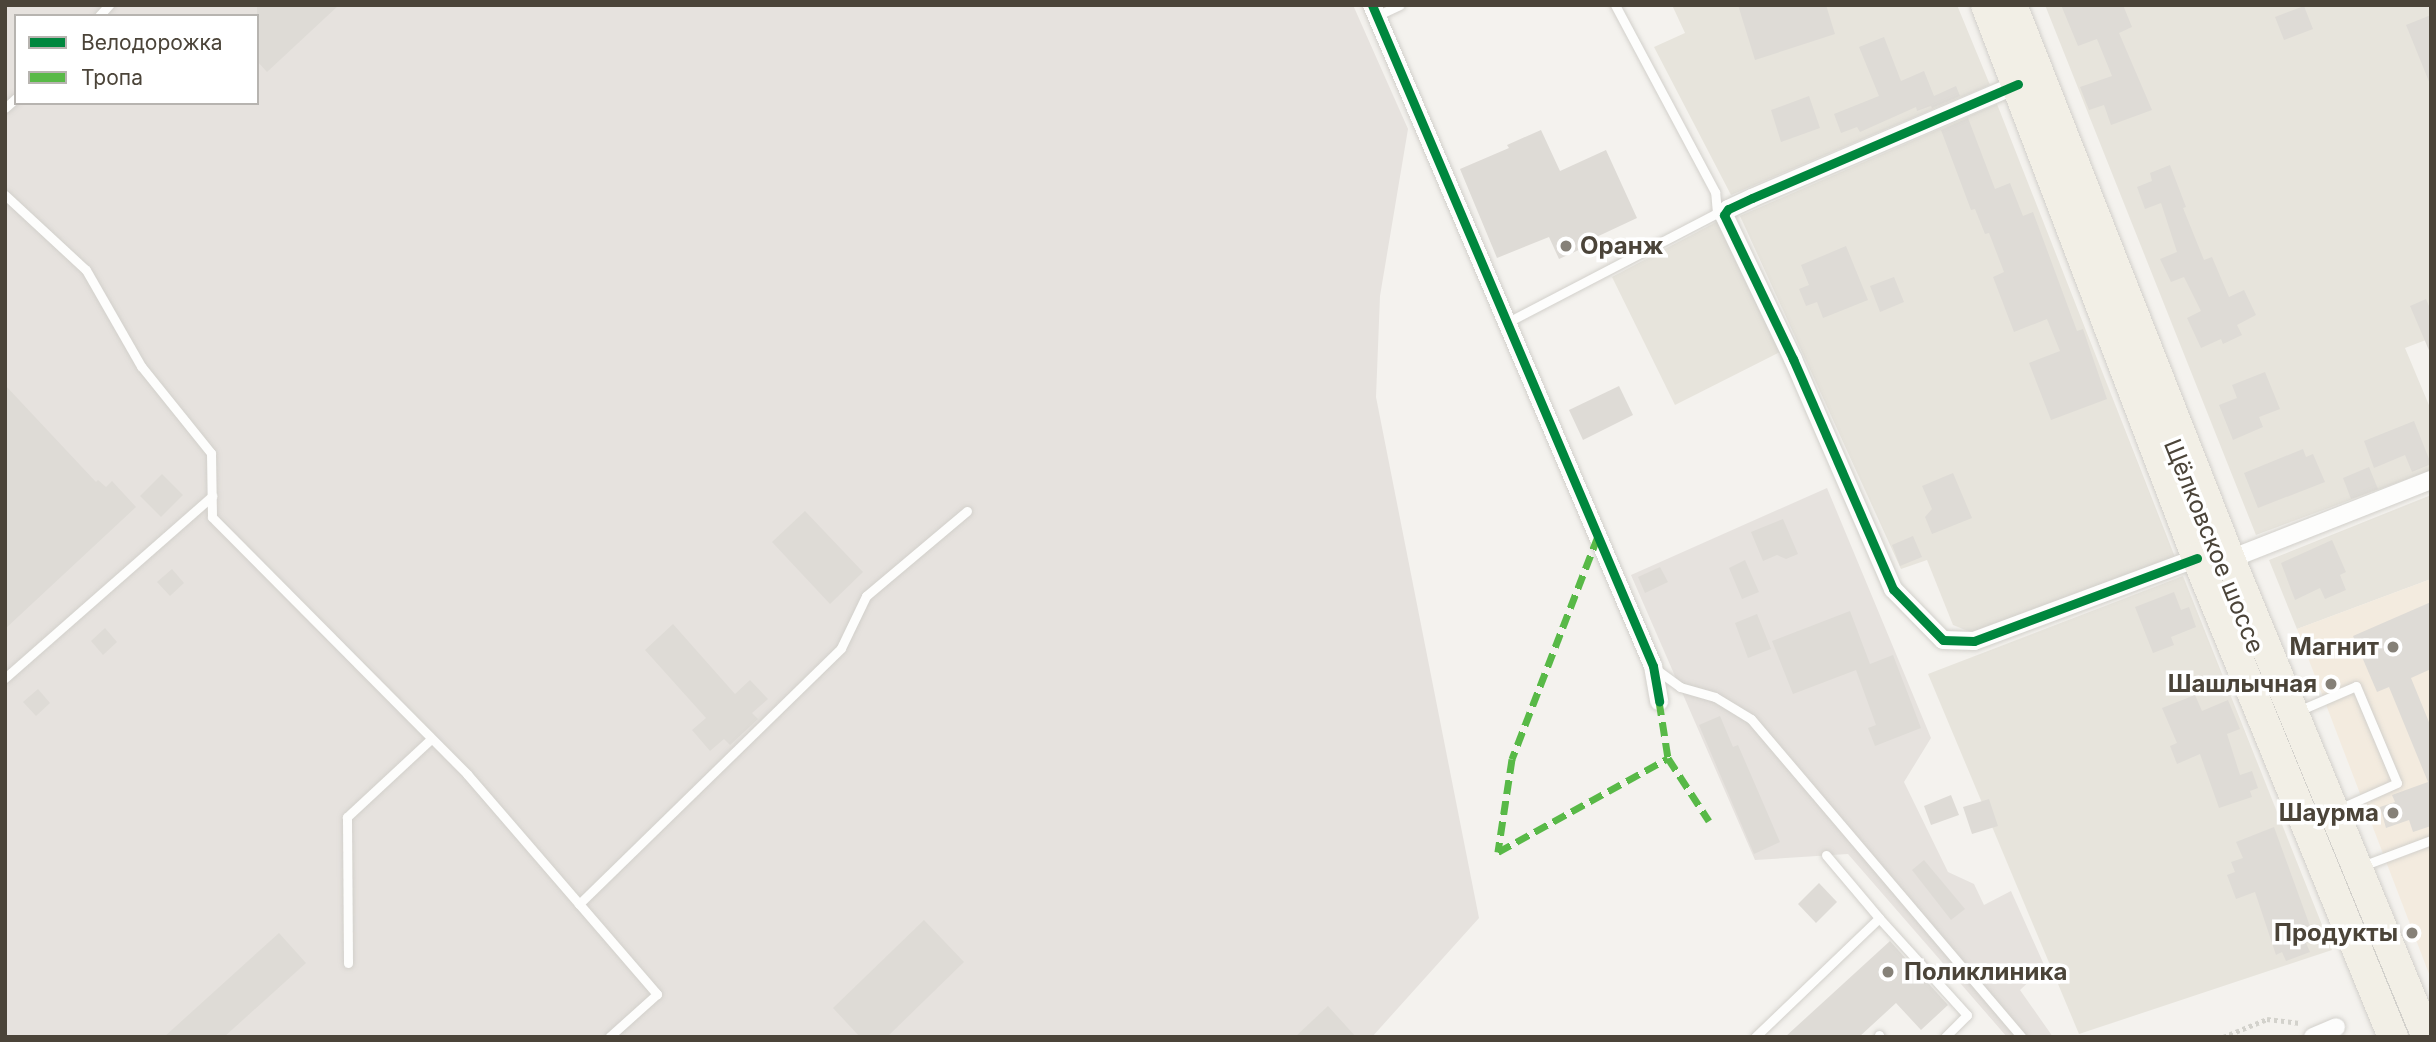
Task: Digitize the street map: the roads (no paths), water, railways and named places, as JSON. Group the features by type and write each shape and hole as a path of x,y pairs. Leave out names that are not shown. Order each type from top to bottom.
{"main road":[{"name":"Щёлковское шоссе","path":"1986,5 2197,558 2393,1037"},
{"name":"Щёлковское шоссе","path":"2012,5 2230,559 2427,1037"}],"street":[{"path":"1374,10 1653,666 1659,701"},
{"path":"2018,83 1752,198 1724,215 1793,359 1893,589 1943,640 1973,641 2197,558"},
{"path":"2230,559 2431,480"},
{"path":"2313,1037 2336,1027"}],"lane":[{"path":"1374,10 1400,5"},
{"path":"1506,323 1717,213 1715,192 1615,5"},
{"path":"5,195 86,270 141,366 211,453 212,517 430,740 467,774 657,994 609,1037"},
{"path":"5,678 212,496"},
{"path":"579,904 841,648 866,596 967,511"},
{"path":"1653,666 1680,687 1715,697 1751,719 2022,1037"},
{"path":"2294,713 2356,686 2397,783 2334,811"},
{"path":"348,963 347,817 430,740"},
{"path":"2357,867 2431,841"},
{"path":"1826,855 1966,1015 1945,1037"},
{"path":"1755,1037 1879,918"}],"place":[{"name":"Оранж","path":"1566,246"},
{"name":"Магнит","path":"2393,647"},
{"name":"Шашлычная","path":"2331,684"},
{"name":"Шаурма","path":"2393,813"},
{"name":"Продукты","path":"2412,933"},
{"name":"Поликлиника","path":"1888,972"}]}
